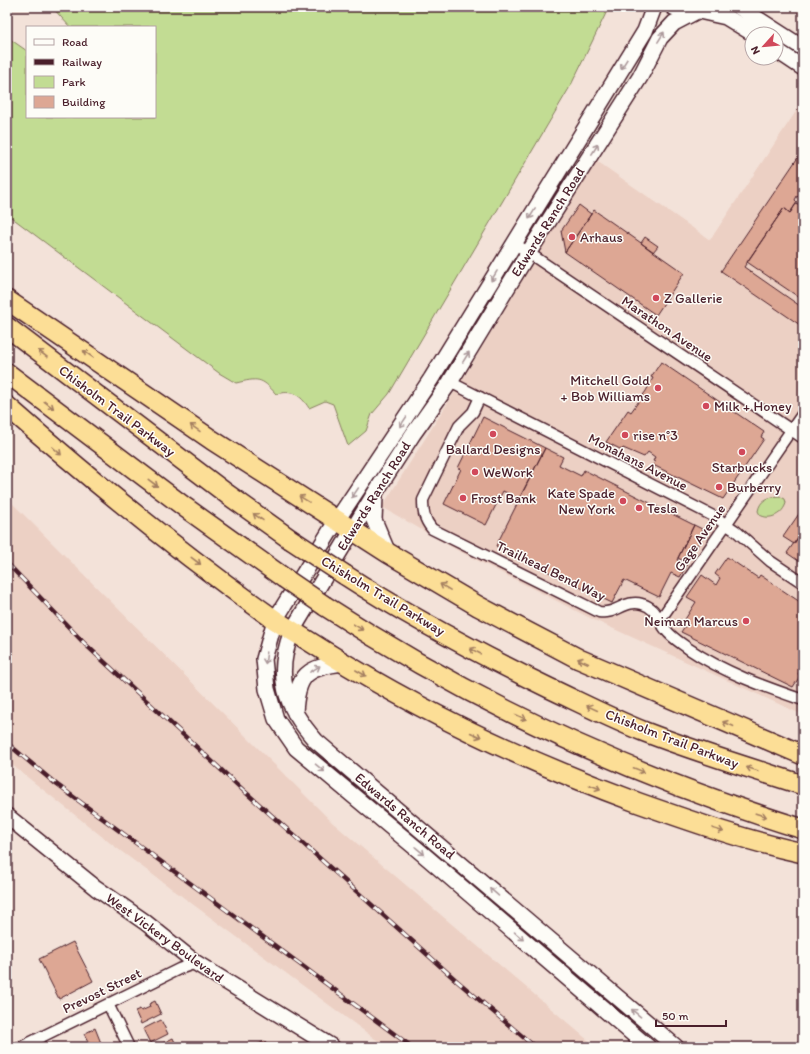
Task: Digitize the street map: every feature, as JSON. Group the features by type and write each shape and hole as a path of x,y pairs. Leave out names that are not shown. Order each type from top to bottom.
{"highway":[{"path":"7,300 212,440 388,553 478,606 558,649 803,755"},
{"name":"Chisholm Trail Parkway","path":"7,327 227,494 290,539 380,598 478,652 596,710 652,734 733,763 803,785"},
{"path":"7,373 186,508 284,578 388,646 464,688 558,735 707,796 803,829"},
{"path":"7,406 104,490 276,620 344,663 391,690 472,733 580,781 692,822 763,843 803,852"}],"street":[{"name":"Edwards Ranch Road","path":"648,1047 411,844 296,748 276,719 267,689 264,659 276,620 337,520 461,332 645,31 654,7"},
{"path":"673,7 686,12 700,10 726,17 744,28"},
{"path":"740,7 803,48"},
{"name":"Edwards Ranch Road","path":"676,1047 316,741 300,723 287,700 283,680 287,644 292,631 376,493 413,434 450,382 529,252 640,77 660,38 674,23 700,10"},
{"path":"784,55 803,68"},
{"name":"Marathon Avenue","path":"514,243 803,438"},
{"path":"450,382 445,373 446,366 461,332"},
{"path":"413,434 421,407 433,388 434,383 431,379"},
{"name":"Monahans Avenue","path":"450,382 702,510 726,524 770,561 803,583"},
{"name":"Trailhead Bend Way","path":"480,397 473,412 459,426 423,500 423,512 432,529 599,612 610,613 626,604 636,603 653,609 665,629 673,637 710,662 779,692 803,700"},
{"name":"Gage Avenue","path":"660,620 803,413"},
{"path":"376,493 374,520 388,553"},
{"path":"295,714 299,684 307,674 320,666 344,663"},
{"name":"West Vickery Boulevard","path":"7,816 91,884 145,922 196,963 332,1047"},
{"name":"Prevost Street","path":"21,1047 179,969 196,963"},
{"path":"108,1004 129,1047"}],"shaded area":[{"path":"803,101 803,715 592,619 457,550 382,507 466,374 594,159 710,240"},
{"path":"7,498 333,823 596,1047 386,1047 114,846 7,761"}],"green space":[{"path":"52,7 609,7 571,85 389,394 372,414 366,431 348,446 333,404 325,401 309,408 299,396 291,393 276,394 267,384 259,380 249,380 236,383 219,373 7,214 7,37 26,50 26,118 156,118 156,26 69,26"},
{"path":"779,496 785,499 786,503 779,513 772,517 764,517 760,515 758,511 759,507 765,500 771,497"}],"building":[{"path":"803,150 803,201 797,196 795,200 797,202 790,213 784,208 744,267 803,308 803,327 721,271"},
{"path":"796,204 803,208 803,300 747,262 784,208 790,213"},
{"path":"579,205 591,214 565,252 561,231"},
{"path":"594,210 684,273 656,315 565,252"},
{"path":"645,237 658,246 653,252 641,243"},
{"path":"661,362 764,432 761,437 764,439 723,499 653,465 655,462 653,461 655,457 648,452 644,457 623,448 622,450 606,442 628,410 631,412 646,391 653,378 651,377"},
{"path":"483,417 545,448 519,499 503,491 486,525 444,504 461,469 458,468"},
{"path":"545,448 563,457 559,465 581,476 584,470 694,525 677,560 687,565 680,577 671,573 659,597 624,580 612,603 496,546"},
{"path":"803,508 803,530 794,544 783,537"},
{"path":"694,525 702,529 704,535 686,562 678,558"},
{"path":"803,530 803,564 787,553"},
{"path":"727,557 758,578 760,575 803,604 803,659 800,663 803,666 798,674 800,676 793,687 681,632 685,626 682,624 696,602 687,597 702,575 716,585 720,578 715,574"},
{"path":"73,942 93,981 59,999 39,959"},
{"path":"155,1001 161,1014 141,1024 135,1011 140,1009 141,1011 150,1007 149,1004"},
{"path":"161,1020 168,1034 150,1043 143,1029"},
{"path":"95,1028 101,1043 95,1047 82,1047 89,1043 84,1034"},
{"path":"173,1038 177,1047 155,1047"},
{"path":"265,1041 268,1047 252,1047"}],"railway":[{"path":"7,563 85,644 243,790 457,981 535,1047"},
{"path":"7,743 56,784 412,1047"}],"place":[{"name":"Arhaus","path":"572,237"},
{"name":"Z Gallerie","path":"656,298"},
{"name":"Mitchell Gold + Bob Williams","path":"658,388"},
{"name":"Milk + Honey","path":"706,406"},
{"name":"Ballard Designs","path":"493,434"},
{"name":"rise n°3","path":"625,435"},
{"name":"Starbucks","path":"742,452"},
{"name":"WeWork","path":"475,472"},
{"name":"Burberry","path":"719,487"},
{"name":"Frost Bank","path":"463,498"},
{"name":"Kate Spade New York","path":"623,501"},
{"name":"Tesla","path":"639,508"},
{"name":"Neiman Marcus","path":"746,621"}]}
